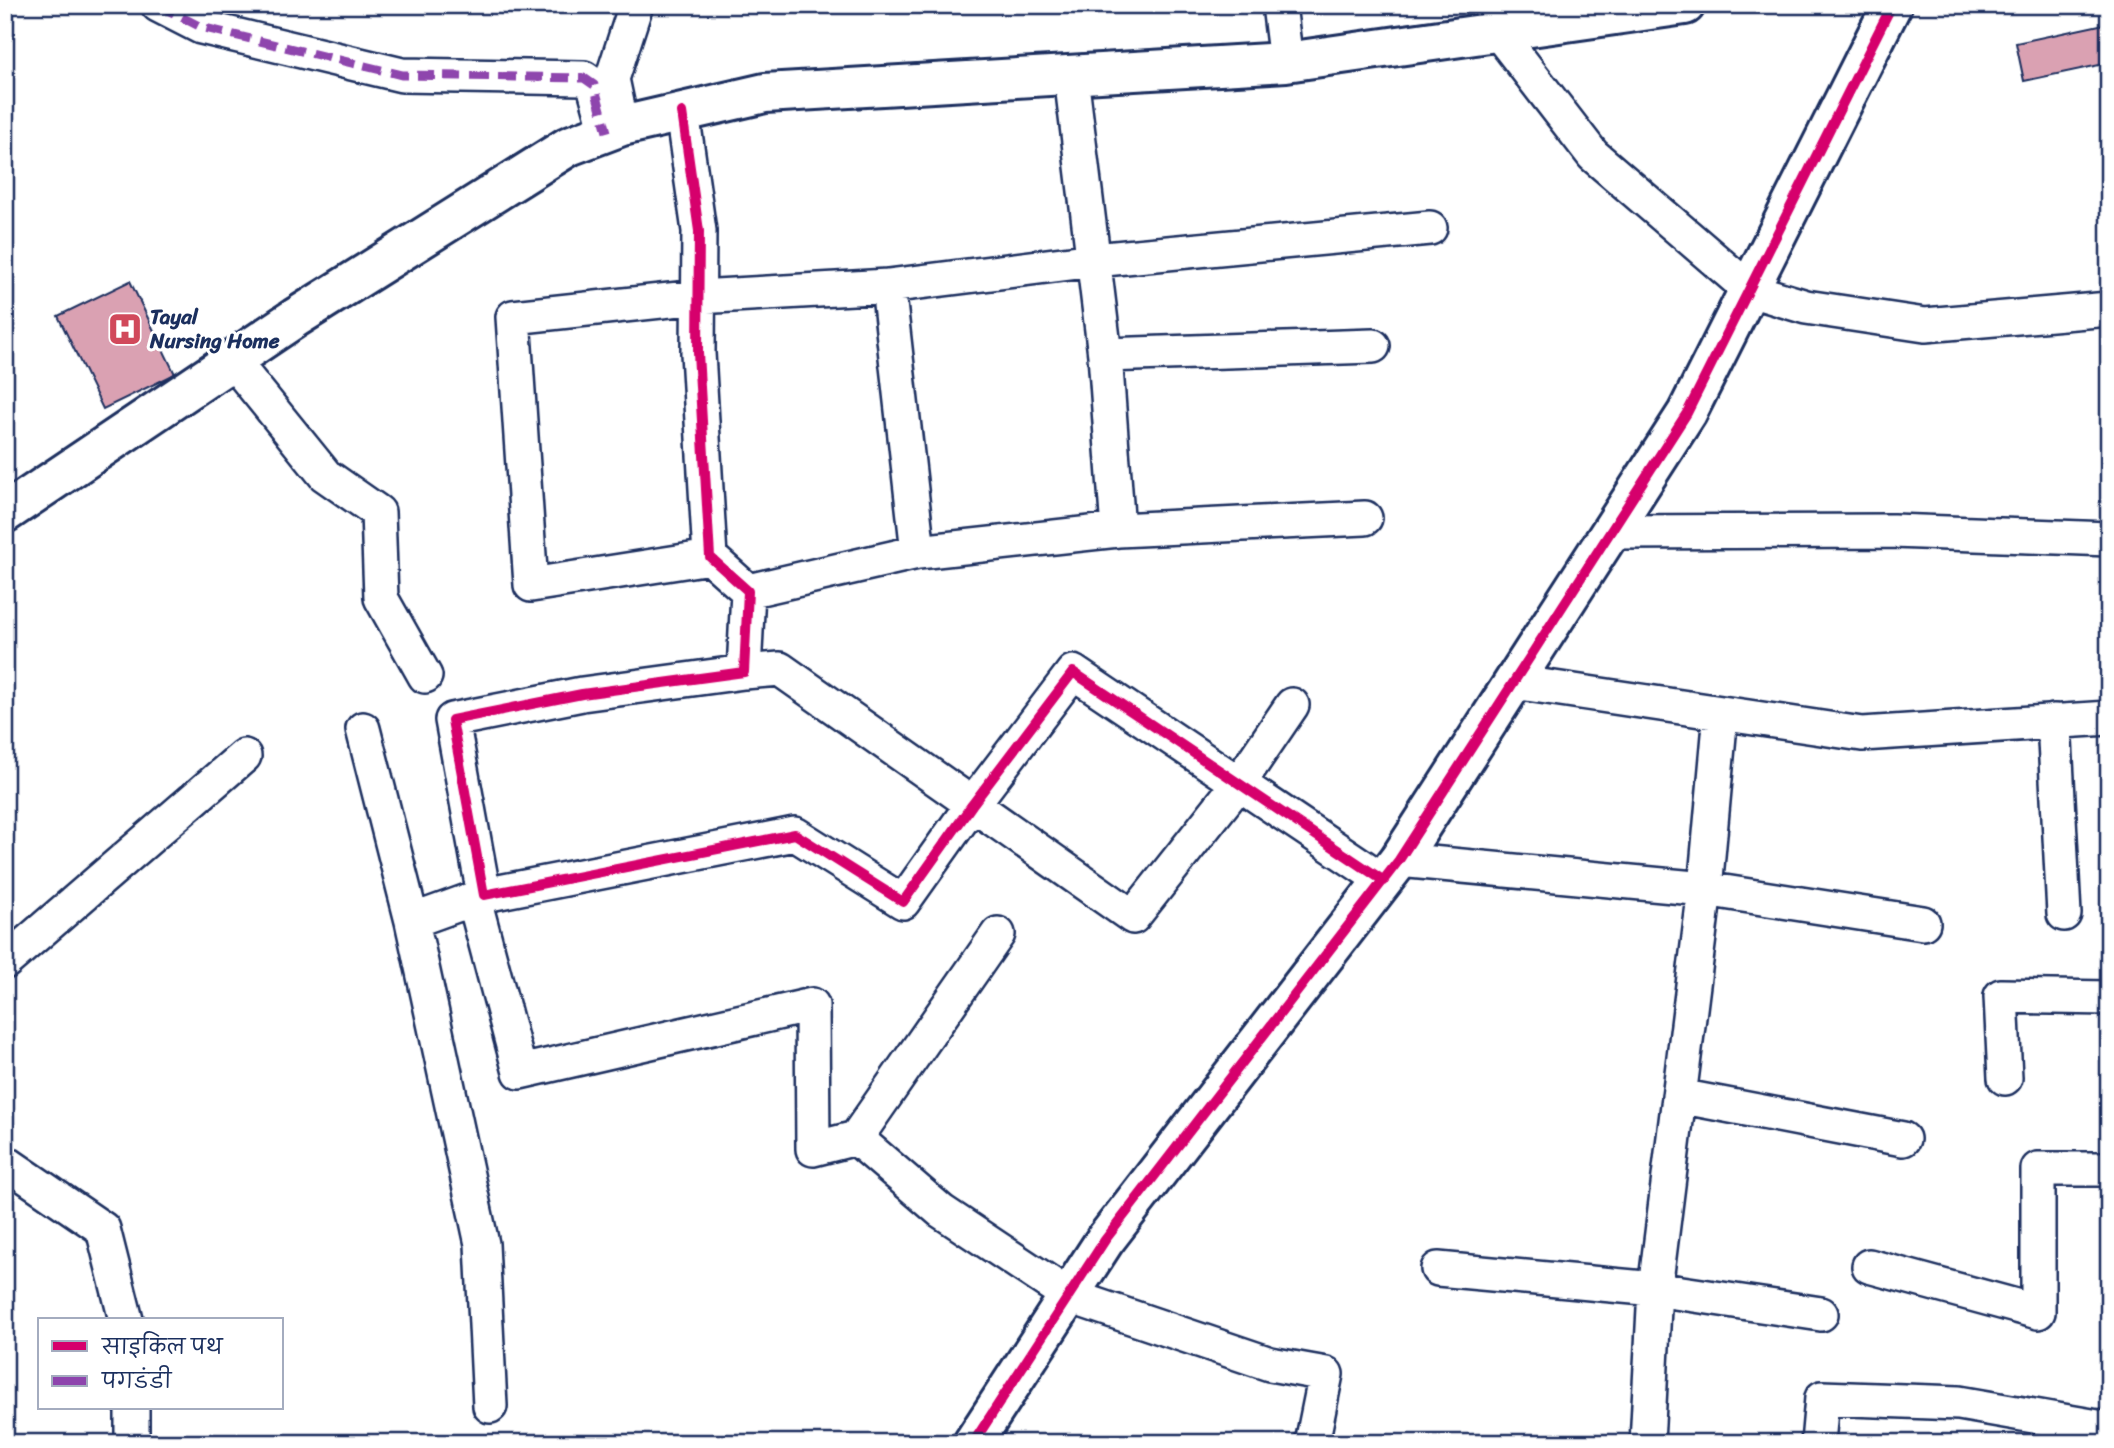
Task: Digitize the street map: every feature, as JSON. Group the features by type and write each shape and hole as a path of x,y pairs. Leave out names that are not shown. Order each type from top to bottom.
{"main road":[{"path":"5,513 295,318 569,146 615,129 765,93 1286,62 1685,5"},
{"path":"973,1443 1105,1240 1392,871 1687,414 1892,5"}],"street":[{"path":"158,5 201,27 402,75 584,78 594,85 615,129"},
{"path":"615,129 612,79 636,5"},
{"path":"1279,5 1286,62"},
{"path":"1499,32 1593,155 1750,289 1806,307 1925,325 2109,309"},
{"path":"1071,76 1105,355 1118,530"},
{"path":"682,112 699,230 698,353 710,557 748,591"},
{"path":"710,557 531,585 513,317 698,297 888,286 1094,260 1430,228"},
{"path":"888,286 918,552"},
{"path":"1105,355 1373,346"},
{"path":"232,360 326,475 378,512 381,598 425,676"},
{"path":"748,591 918,552 1118,530 1365,518"},
{"path":"1611,532 1893,531 2109,539"},
{"path":"744,672 748,591"},
{"path":"998,934 856,1138 813,1149 812,1005 520,1072 479,897 452,720 582,694 780,668 1133,917 1239,783 1292,705"},
{"path":"412,921 479,897 795,834 903,902 972,805 1073,672 1239,783 1392,871 1705,889 1923,923"},
{"path":"1514,682 1862,734 2109,718"},
{"path":"1647,1443 1655,1289 1705,889 1721,713"},
{"path":"2054,721 2064,914"},
{"path":"363,729 412,921 482,1244 490,1406"},
{"path":"5,962 244,756"},
{"path":"2006,1079 2001,996 2109,998"},
{"path":"1679,1096 1903,1139"},
{"path":"856,1138 941,1211 1069,1296 1270,1364 1326,1374 1312,1443"},
{"path":"5,1162 103,1229 125,1318"},
{"path":"1869,1266 2038,1311 2038,1170 2109,1169"},
{"path":"1438,1269 1655,1289 1821,1314"},
{"path":"1818,1443 1822,1398 1959,1403 2109,1429"},
{"path":"132,1410 132,1443"}],"building":[{"path":"2109,23 2109,63 2024,81 2016,43"},
{"path":"130,281 175,374 103,409 58,316"}],"marked path":[{"path":"158,5 201,27 402,75 584,78 594,85 607,132"}],"cycle path":[{"path":"973,1443 1105,1240 1399,860 1687,413 1892,5"},
{"path":"682,112 699,231 698,353 710,557 748,591 744,672 582,694 452,720 484,895 795,834 903,902 972,805 1073,672 1384,881"}],"place":[{"name":"Tayal Nursing Home","path":"125,329"}]}
